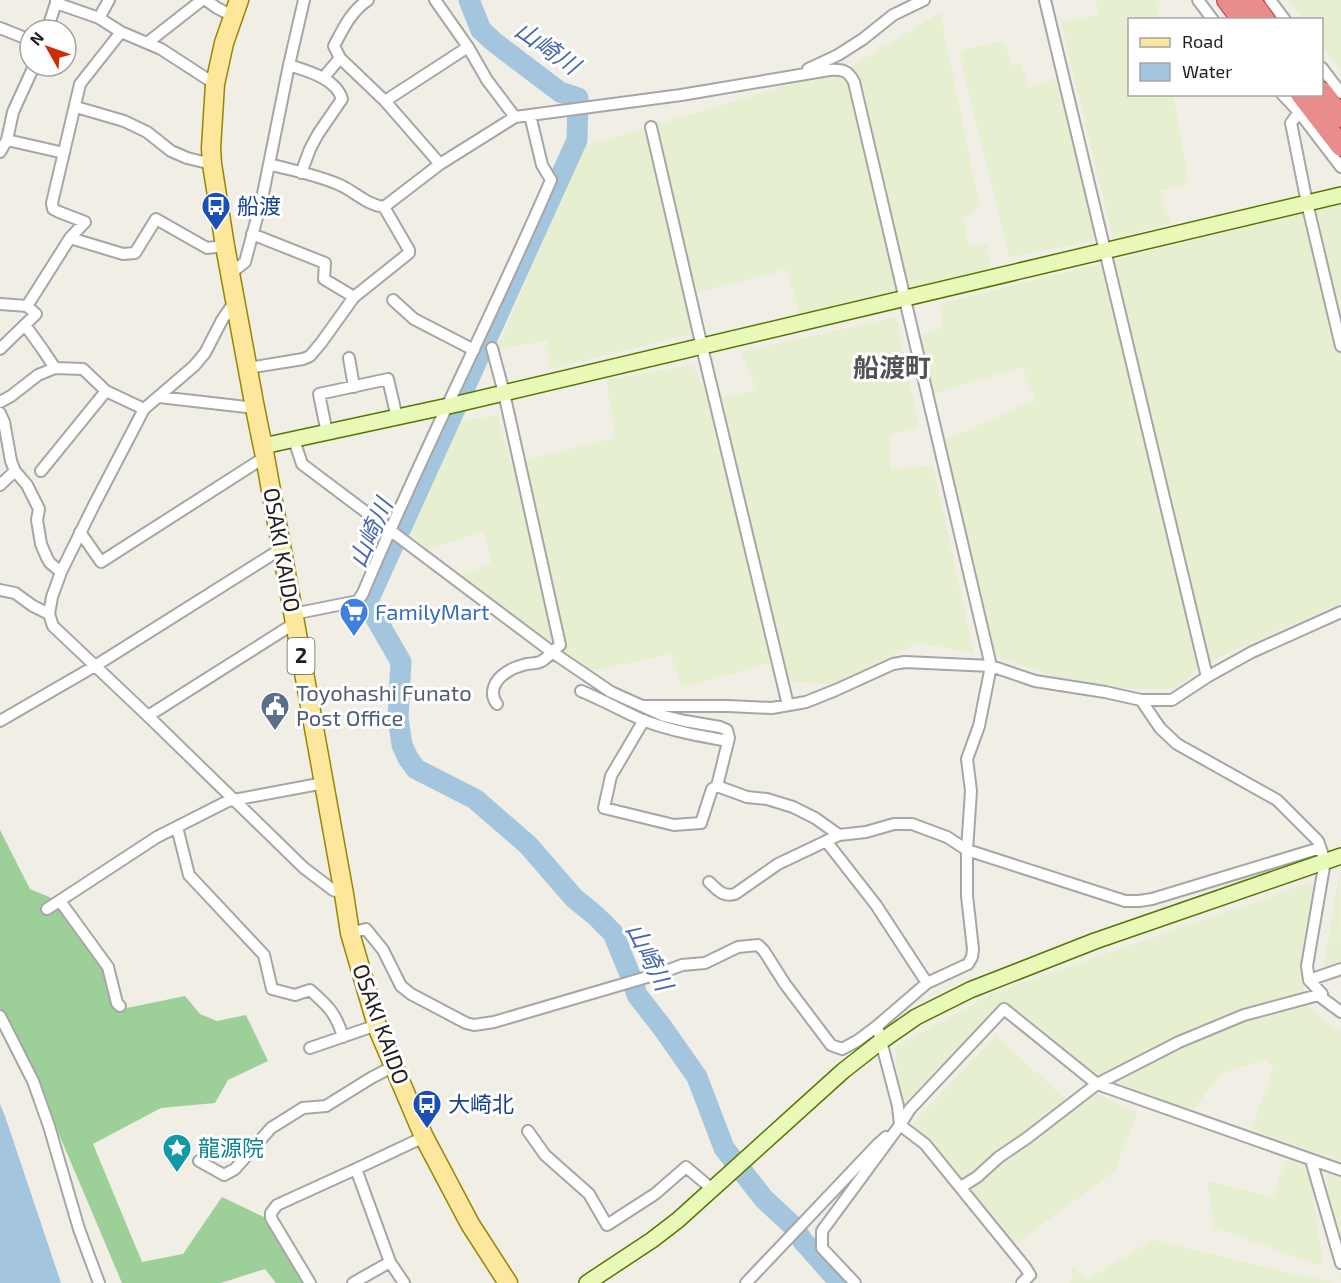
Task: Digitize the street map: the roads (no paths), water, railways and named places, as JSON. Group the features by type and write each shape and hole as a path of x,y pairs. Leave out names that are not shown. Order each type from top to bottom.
{"highway":[{"path":"1227,0 1240,18"},
{"path":"1250,0 1264,18"},
{"path":"1323,93 1341,117"},
{"path":"1300,103 1341,146"}],"main road":[{"name":"OSAKI KAIDO","path":"236,8 224,43 216,84 212,164 350,933 377,1025 424,1137 470,1224 508,1283"}],"street":[{"path":"99,18 109,0"},
{"path":"147,43 204,0 217,8 236,8"},
{"path":"231,273 245,262 262,199 304,0"},
{"path":"368,0 348,19 334,46 340,58 385,100 440,164"},
{"path":"435,0 468,47 487,80 515,117"},
{"path":"794,76 837,55 863,39 893,15 924,0"},
{"path":"1045,0 1207,677"},
{"path":"1198,0 1212,18"},
{"path":"1270,0 1284,18"},
{"path":"51,18 56,2 99,18 121,32 161,49 216,84"},
{"path":"0,28 18,35"},
{"path":"27,306 70,238 85,222 53,209 52,204 81,84 121,32"},
{"path":"385,100 468,47"},
{"path":"324,77 340,58"},
{"path":"289,65 324,77 342,99 318,134 302,172"},
{"path":"269,164 321,177 344,187 375,206 384,207 440,164 515,117 681,94 829,70 841,69 850,74 854,82 906,298 992,666 980,726 967,759 971,791 967,896 972,957 968,964 927,983 877,1026 842,1049 831,1045 758,945 738,947 705,963 682,964 661,973 494,1022 474,1025 411,994 401,986 383,950 366,928 350,933"},
{"path":"1323,69 1341,93"},
{"path":"0,152 7,140 13,112 29,78"},
{"path":"1286,96 1300,103 1341,167"},
{"path":"1300,103 1291,123 1307,203 1341,346"},
{"path":"76,107 124,121 147,132 171,151 187,158 212,164"},
{"path":"148,716 294,619 358,601 395,534 455,404 474,350 551,180 542,165 530,115"},
{"path":"651,127 788,705"},
{"path":"7,140 64,153"},
{"path":"80,532 101,562 264,451 294,440 702,347 1341,195"},
{"path":"248,368 310,356 354,297 409,253 410,250 384,207"},
{"path":"70,238 123,254 135,253 156,219 207,248 225,246"},
{"path":"252,234 325,263 324,279 354,297"},
{"path":"393,300 414,319 474,350"},
{"path":"236,301 222,320 200,360 144,409 61,572 49,614 53,626 304,868 333,890 344,894"},
{"path":"0,304 27,306 36,314 0,349"},
{"path":"25,325 55,368"},
{"path":"492,348 560,645 541,662 521,665 499,677 492,693 497,704"},
{"path":"349,358 354,387"},
{"path":"0,402 38,375 55,368 83,369 106,391 144,409"},
{"path":"327,433 319,394 388,379 397,418"},
{"path":"41,471 106,391"},
{"path":"159,397 255,408"},
{"path":"0,413 15,471 27,485 39,509 41,544 50,563 61,572"},
{"path":"294,440 302,464 552,652 611,692 664,716 727,730 729,738 717,786 712,789 701,823 674,825 604,808 611,776 644,720"},
{"path":"0,485 15,471"},
{"path":"0,720 95,666 281,549"},
{"path":"0,590 15,593 49,614"},
{"path":"643,706 772,708 806,702 899,662 992,666 1035,681 1141,700 1172,700 1252,652 1341,612"},
{"path":"581,691 644,720 692,735 728,741"},
{"path":"1141,700 1160,728 1177,744 1277,800 1318,841 1322,854 1307,966 1309,980 1322,994 1322,998 1341,1012"},
{"path":"47,909 157,837 228,801 324,783"},
{"path":"717,786 747,797 767,799 794,807 839,835"},
{"path":"709,882 722,894 735,894 778,864 839,835 894,824 912,824 947,837 967,850 1125,901 1152,899 1322,854 1341,856"},
{"path":"177,827 189,875 264,955 272,989 295,995 310,990 327,1006 338,1021 343,1037"},
{"path":"826,841 876,905 927,983"},
{"path":"587,1283 678,1220 843,1071 916,1017 970,990 1322,854"},
{"path":"60,901 108,967 117,1003 120,1006"},
{"path":"1309,980 1341,969"},
{"path":"961,1187 1097,1084 1179,1042 1244,1015 1322,994"},
{"path":"855,1283 822,1248 822,1231 910,1109 1004,1009 1097,1084 1341,1170"},
{"path":"0,1016 33,1081 79,1229 99,1283"},
{"path":"309,1048 377,1025"},
{"path":"877,1026 898,1106 900,1125 925,1144 1025,1267 1030,1275 1022,1283"},
{"path":"199,1161 224,1175 234,1169 271,1128 303,1108 326,1106 394,1066"},
{"path":"746,1283 877,1145 900,1125"},
{"path":"528,1131 545,1155 589,1194 607,1225 655,1194 686,1167 712,1189"},
{"path":"310,1283 271,1218 271,1213 277,1205 424,1137"},
{"path":"1311,1160 1341,1263"},
{"path":"356,1169 390,1262 404,1283"},
{"path":"353,1283 390,1262"}],"water":[{"path":"0,1104 5,1116 61,1283 0,1283"}],"waterway":[{"name":"山崎川","path":"469,0 481,30 494,42 560,92 578,98 577,140 367,603 401,662 398,718 402,745 416,769 475,799 528,845 574,898 613,933 637,995 697,1077 724,1148 764,1199 793,1226 803,1241 840,1283"}],"place":[{"name":"船渡","path":"216,232"},
{"name":"FamilyMart","path":"354,638"},
{"name":"Toyohashi Funato Post Office","path":"275,732"},
{"name":"大崎北","path":"427,1130"},
{"name":"龍源院","path":"177,1174"}],"district":[{"name":"船渡町","path":"892,368"}]}
